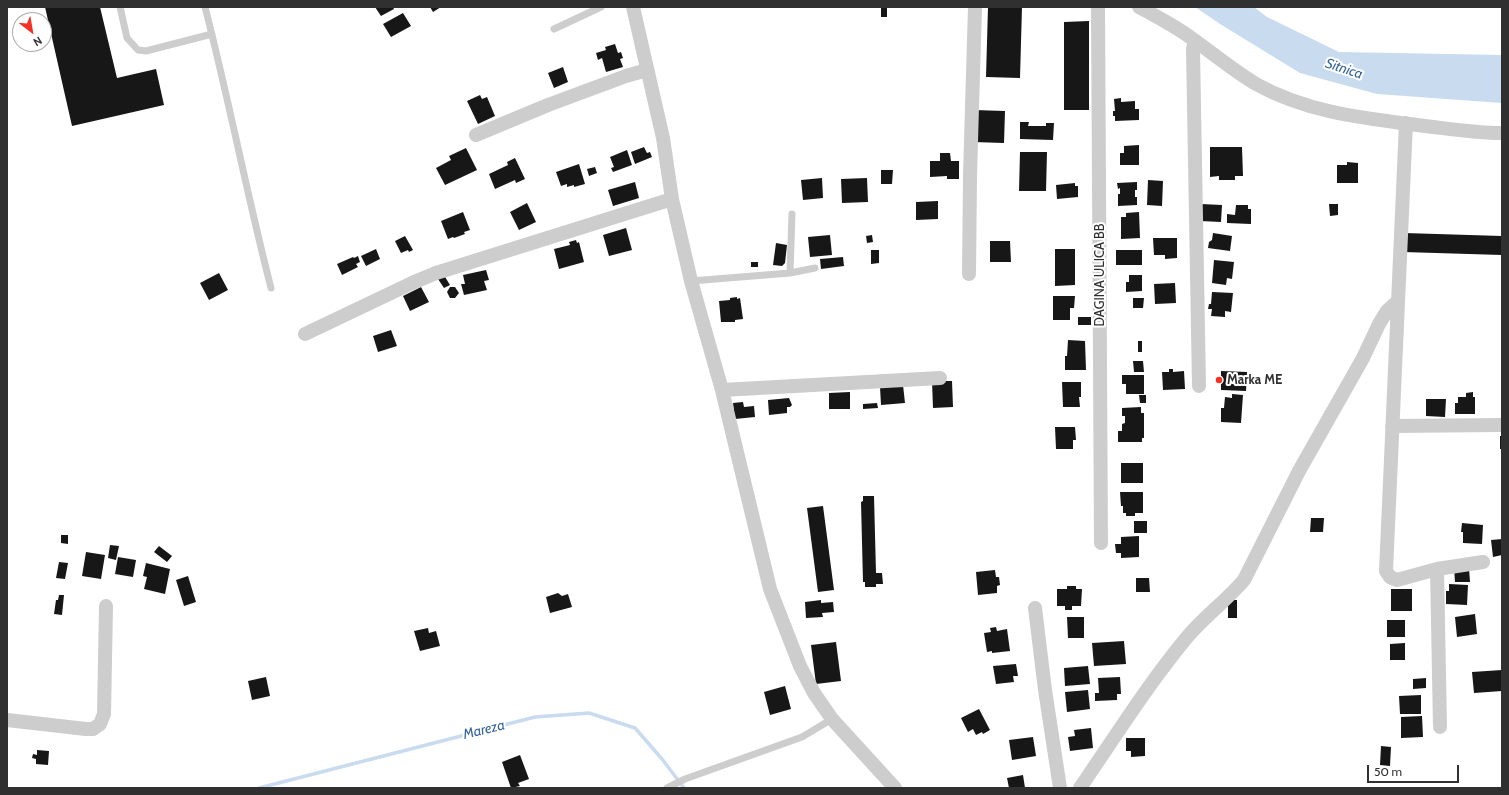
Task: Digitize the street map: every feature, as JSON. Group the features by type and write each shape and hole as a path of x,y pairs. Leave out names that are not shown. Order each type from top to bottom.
{"street":[{"path":"633,7 663,138 672,199 691,281 722,390 770,589 800,666 814,693 832,719 895,788"},
{"path":"969,274 975,7"},
{"name":"DAGINA ULICA BB","path":"1098,7 1101,543"},
{"path":"1139,7 1168,22 1245,78 1287,99 1316,109 1337,114 1471,132 1502,133"},
{"path":"1195,41 1199,386"},
{"path":"476,135 555,102 626,76 647,70"},
{"path":"1406,124 1386,571 1390,577 1397,580 1437,569 1483,562"},
{"path":"305,334 436,273 672,199"},
{"path":"1080,788 1146,692 1188,636 1209,613 1235,591 1244,580 1299,471 1360,365 1379,324 1387,311 1398,301"},
{"path":"722,390 940,378"},
{"path":"1392,426 1502,425"},
{"path":"1437,569 1440,727"},
{"path":"7,720 86,729 93,729 100,724 103,720 104,714 106,606"},
{"path":"1035,608 1045,690 1060,788"}],"lane":[{"path":"120,7 127,38 138,50 146,51 212,34"},
{"path":"205,7 234,127 252,217 270,288"},
{"path":"554,29 602,7"},
{"path":"790,273 792,214"},
{"path":"691,281 790,273 815,268"},
{"path":"667,788 685,779 802,737 832,719"}],"water":[{"name":"Sitnica","path":"1195,7 1254,7 1267,17 1339,52 1502,55 1502,103 1377,94 1300,73"}],"building":[{"path":"45,7 100,7 117,78 156,69 164,105 72,126 52,38 52,12 46,12"},
{"path":"375,7 393,7 394,9 381,16"},
{"path":"430,7 441,7 433,12"},
{"path":"881,7 887,7 887,17 881,17"},
{"path":"988,7 1022,7 1020,78 986,77"},
{"path":"403,13 411,26 391,37 383,24"},
{"path":"1089,21 1089,110 1064,110 1064,22"},
{"path":"615,44 618,53 621,52 623,58 620,59 623,67 606,72 602,58 598,60 596,53 606,50 605,47"},
{"path":"563,67 568,82 554,88 548,73"},
{"path":"480,95 482,99 487,97 495,116 478,124 467,101"},
{"path":"1121,98 1121,102 1135,101 1135,109 1139,109 1139,120 1115,121 1115,116 1113,116 1113,111 1115,111 1114,99"},
{"path":"974,110 1005,111 1004,143 973,142"},
{"path":"1020,122 1029,122 1028,126 1046,126 1046,123 1054,123 1053,140 1020,139"},
{"path":"1139,145 1139,165 1120,165 1120,153 1124,153 1124,146"},
{"path":"644,147 647,153 650,152 652,157 635,164 631,152"},
{"path":"1210,147 1242,147 1243,176 1235,176 1235,180 1219,180 1219,176 1210,177"},
{"path":"466,148 477,170 445,185 436,168 451,160 449,156"},
{"path":"627,150 632,165 613,172 611,168 614,167 610,157"},
{"path":"1020,152 1047,152 1046,191 1019,191"},
{"path":"940,153 950,153 951,161 959,161 959,179 947,179 947,176 930,177 930,161 940,161"},
{"path":"515,158 525,179 516,183 515,180 495,189 489,174 508,165 507,162"},
{"path":"1347,162 1358,163 1358,183 1337,183 1337,165 1347,165"},
{"path":"579,164 585,184 574,187 574,185 567,187 567,184 561,186 556,172"},
{"path":"595,167 597,173 589,176 587,169"},
{"path":"881,170 893,170 892,184 881,184"},
{"path":"822,178 823,198 803,200 801,180"},
{"path":"867,178 868,202 842,203 841,179"},
{"path":"1148,180 1163,181 1162,206 1147,205"},
{"path":"635,182 639,198 613,206 608,190"},
{"path":"1137,182 1135,197 1137,197 1137,205 1118,206 1118,194 1120,194 1120,188 1118,189 1117,183"},
{"path":"1075,183 1075,186 1078,186 1078,197 1057,199 1056,185"},
{"path":"938,201 938,219 916,220 916,202"},
{"path":"527,203 536,222 519,230 510,212"},
{"path":"1201,204 1222,205 1221,222 1200,221"},
{"path":"1329,204 1338,204 1338,215 1330,216"},
{"path":"1236,205 1248,205 1248,209 1251,209 1251,224 1227,223 1227,214 1235,215"},
{"path":"463,212 470,230 464,232 465,234 448,239 441,221"},
{"path":"1139,212 1140,238 1121,239 1121,217 1126,217 1126,213"},
{"path":"626,228 632,250 609,256 603,235"},
{"path":"1213,233 1232,236 1230,251 1208,248 1209,242 1212,240"},
{"path":"1404,233 1502,236 1502,255 1403,252"},
{"path":"830,235 832,255 810,257 808,237"},
{"path":"872,235 873,242 867,243 866,236"},
{"path":"405,236 413,250 409,252 408,250 401,253 395,241"},
{"path":"1153,238 1177,238 1177,258 1165,259 1165,255 1154,255"},
{"path":"576,240 577,243 579,242 584,262 559,269 554,249 570,245 569,242"},
{"path":"990,241 1010,241 1011,262 990,262"},
{"path":"776,243 787,245 785,263 782,266 773,265"},
{"path":"376,249 380,259 366,266 361,256"},
{"path":"1055,249 1075,249 1075,285 1055,286"},
{"path":"871,250 879,250 879,263 871,264"},
{"path":"1116,250 1142,250 1142,265 1116,265"},
{"path":"358,256 360,262 356,264 358,267 342,275 337,264"},
{"path":"843,257 844,266 821,269 820,259"},
{"path":"1214,260 1234,262 1232,279 1227,278 1226,285 1212,283"},
{"path":"751,262 758,262 758,267 751,267"},
{"path":"486,270 489,280 484,281 487,290 464,295 461,284 465,284 463,275"},
{"path":"442,272 450,285 444,288 436,276"},
{"path":"219,273 228,290 209,300 200,283"},
{"path":"1129,275 1142,275 1142,291 1126,292 1126,282 1129,282"},
{"path":"1175,283 1176,303 1155,304 1154,284"},
{"path":"421,287 429,302 410,311 403,296"},
{"path":"450,287 455,287 459,293 455,298 450,298 447,292"},
{"path":"1212,292 1233,293 1231,312 1225,311 1225,317 1211,316 1212,309 1208,309 1209,304 1211,304"},
{"path":"1053,296 1075,296 1074,308 1070,308 1070,320 1053,320"},
{"path":"737,297 737,299 740,298 743,319 735,320 735,322 721,322 719,301 730,300 730,298"},
{"path":"1133,298 1144,298 1143,308 1133,308"},
{"path":"1078,317 1091,317 1091,325 1078,325"},
{"path":"391,330 397,346 378,352 373,336"},
{"path":"1068,340 1085,341 1086,370 1065,370 1065,356 1067,356"},
{"path":"1138,341 1142,341 1142,352 1138,352"},
{"path":"1133,361 1143,361 1144,372 1134,372"},
{"path":"1169,369 1173,369 1173,372 1184,371 1185,389 1163,390 1162,372 1169,372"},
{"path":"1221,371 1247,372 1246,391 1221,390"},
{"path":"1122,375 1144,375 1144,394 1126,394 1126,384 1122,384"},
{"path":"932,381 952,381 953,407 933,408"},
{"path":"1062,382 1081,382 1081,397 1079,397 1080,407 1063,407"},
{"path":"903,385 905,403 881,405 880,387"},
{"path":"850,392 850,409 829,409 829,393"},
{"path":"1473,392 1473,397 1475,397 1475,414 1455,414 1455,403 1458,403 1458,397 1466,397 1466,393"},
{"path":"1232,394 1243,395 1241,423 1221,422 1221,408 1224,408 1225,397 1232,398"},
{"path":"1139,395 1146,395 1146,403 1140,403"},
{"path":"789,398 792,405 787,407 787,413 769,415 768,400"},
{"path":"1426,399 1446,399 1445,417 1426,416"},
{"path":"743,402 744,407 754,406 755,417 735,419 733,403"},
{"path":"877,403 878,408 863,409 863,404"},
{"path":"1141,407 1141,413 1144,413 1144,438 1142,438 1142,442 1118,442 1118,431 1122,431 1122,424 1125,423 1125,416 1122,416 1122,408"},
{"path":"1055,427 1075,427 1076,440 1073,440 1073,449 1056,449"},
{"path":"1500,436 1502,436 1502,449 1500,449"},
{"path":"1121,463 1143,463 1143,483 1121,483"},
{"path":"1120,492 1143,492 1143,513 1135,513 1135,516 1126,516 1126,513 1123,513 1123,506 1121,506"},
{"path":"863,496 874,496 876,573 882,573 883,584 876,584 876,587 865,587 865,582 863,582 861,502 863,501"},
{"path":"823,506 834,590 818,592 807,508"},
{"path":"1311,518 1324,518 1323,532 1310,532"},
{"path":"1134,521 1147,521 1147,533 1134,533"},
{"path":"1462,523 1483,525 1482,544 1463,543 1463,532 1461,532"},
{"path":"61,535 68,535 68,544 61,543"},
{"path":"1139,536 1139,557 1121,558 1121,553 1116,553 1115,544 1121,544 1121,537"},
{"path":"1502,539 1502,555 1493,557 1491,540"},
{"path":"110,545 119,546 116,560 108,558"},
{"path":"159,546 172,556 167,562 154,552"},
{"path":"86,552 105,555 101,579 82,576"},
{"path":"118,557 136,560 133,577 115,574"},
{"path":"59,562 68,563 65,579 56,578"},
{"path":"146,563 170,569 165,594 144,589 147,577 143,576"},
{"path":"1454,568 1469,568 1470,582 1455,582"},
{"path":"995,570 996,577 999,577 1000,585 997,586 997,593 978,595 976,572"},
{"path":"188,576 196,602 184,606 176,580"},
{"path":"1136,578 1149,578 1150,592 1136,592"},
{"path":"1449,584 1468,585 1467,605 1446,604 1446,591 1449,591"},
{"path":"1067,586 1076,586 1076,589 1082,589 1081,606 1072,606 1072,610 1065,610 1065,606 1057,606 1057,589 1067,589"},
{"path":"1391,589 1412,589 1412,611 1391,611"},
{"path":"558,593 562,596 568,594 572,607 550,613 546,597"},
{"path":"59,595 64,595 62,615 54,614 56,600 58,600"},
{"path":"821,600 821,603 833,602 834,612 822,613 823,617 806,618 805,602"},
{"path":"1228,600 1237,600 1237,618 1228,618"},
{"path":"1475,614 1477,634 1457,637 1455,617"},
{"path":"1067,617 1084,617 1084,638 1068,638"},
{"path":"1387,620 1405,620 1405,637 1387,637"},
{"path":"996,627 997,631 1007,629 1010,651 992,653 992,651 987,652 984,633 991,632 990,628"},
{"path":"428,628 429,633 436,631 440,646 420,651 414,631"},
{"path":"1124,641 1126,664 1094,666 1092,643"},
{"path":"836,642 841,681 816,684 811,645"},
{"path":"1405,643 1405,660 1390,660 1390,644"},
{"path":"1016,664 1018,676 1013,676 1014,682 996,684 993,666"},
{"path":"1088,666 1090,684 1065,686 1064,668"},
{"path":"1502,670 1502,691 1474,693 1472,672"},
{"path":"266,677 270,696 252,700 248,681"},
{"path":"1120,677 1121,694 1117,694 1117,700 1095,701 1095,693 1099,693 1098,678"},
{"path":"1426,678 1426,688 1413,689 1413,679"},
{"path":"785,686 791,709 770,715 764,692"},
{"path":"1088,690 1090,709 1067,712 1065,692"},
{"path":"1421,695 1421,714 1400,714 1399,696"},
{"path":"979,709 990,730 983,734 982,732 976,735 973,729 968,732 961,718"},
{"path":"1422,716 1423,737 1401,738 1401,717"},
{"path":"1091,728 1093,748 1070,751 1068,737 1075,736 1074,730"},
{"path":"1033,737 1036,756 1012,760 1009,740"},
{"path":"1126,738 1145,738 1145,756 1131,757 1131,751 1126,751"},
{"path":"1381,746 1391,747 1390,766 1380,765"},
{"path":"37,750 49,751 48,765 36,764 36,759 32,758 33,754 37,755"},
{"path":"520,755 529,779 518,783 520,786 511,788 502,762"},
{"path":"1023,775 1025,788 1009,788 1007,778"}],"waterway":[{"name":"Mareza","path":"259,788 535,717 589,713 635,728 662,759 684,788"}],"place":[{"name":"Marka ME","path":"1219,380"}]}
